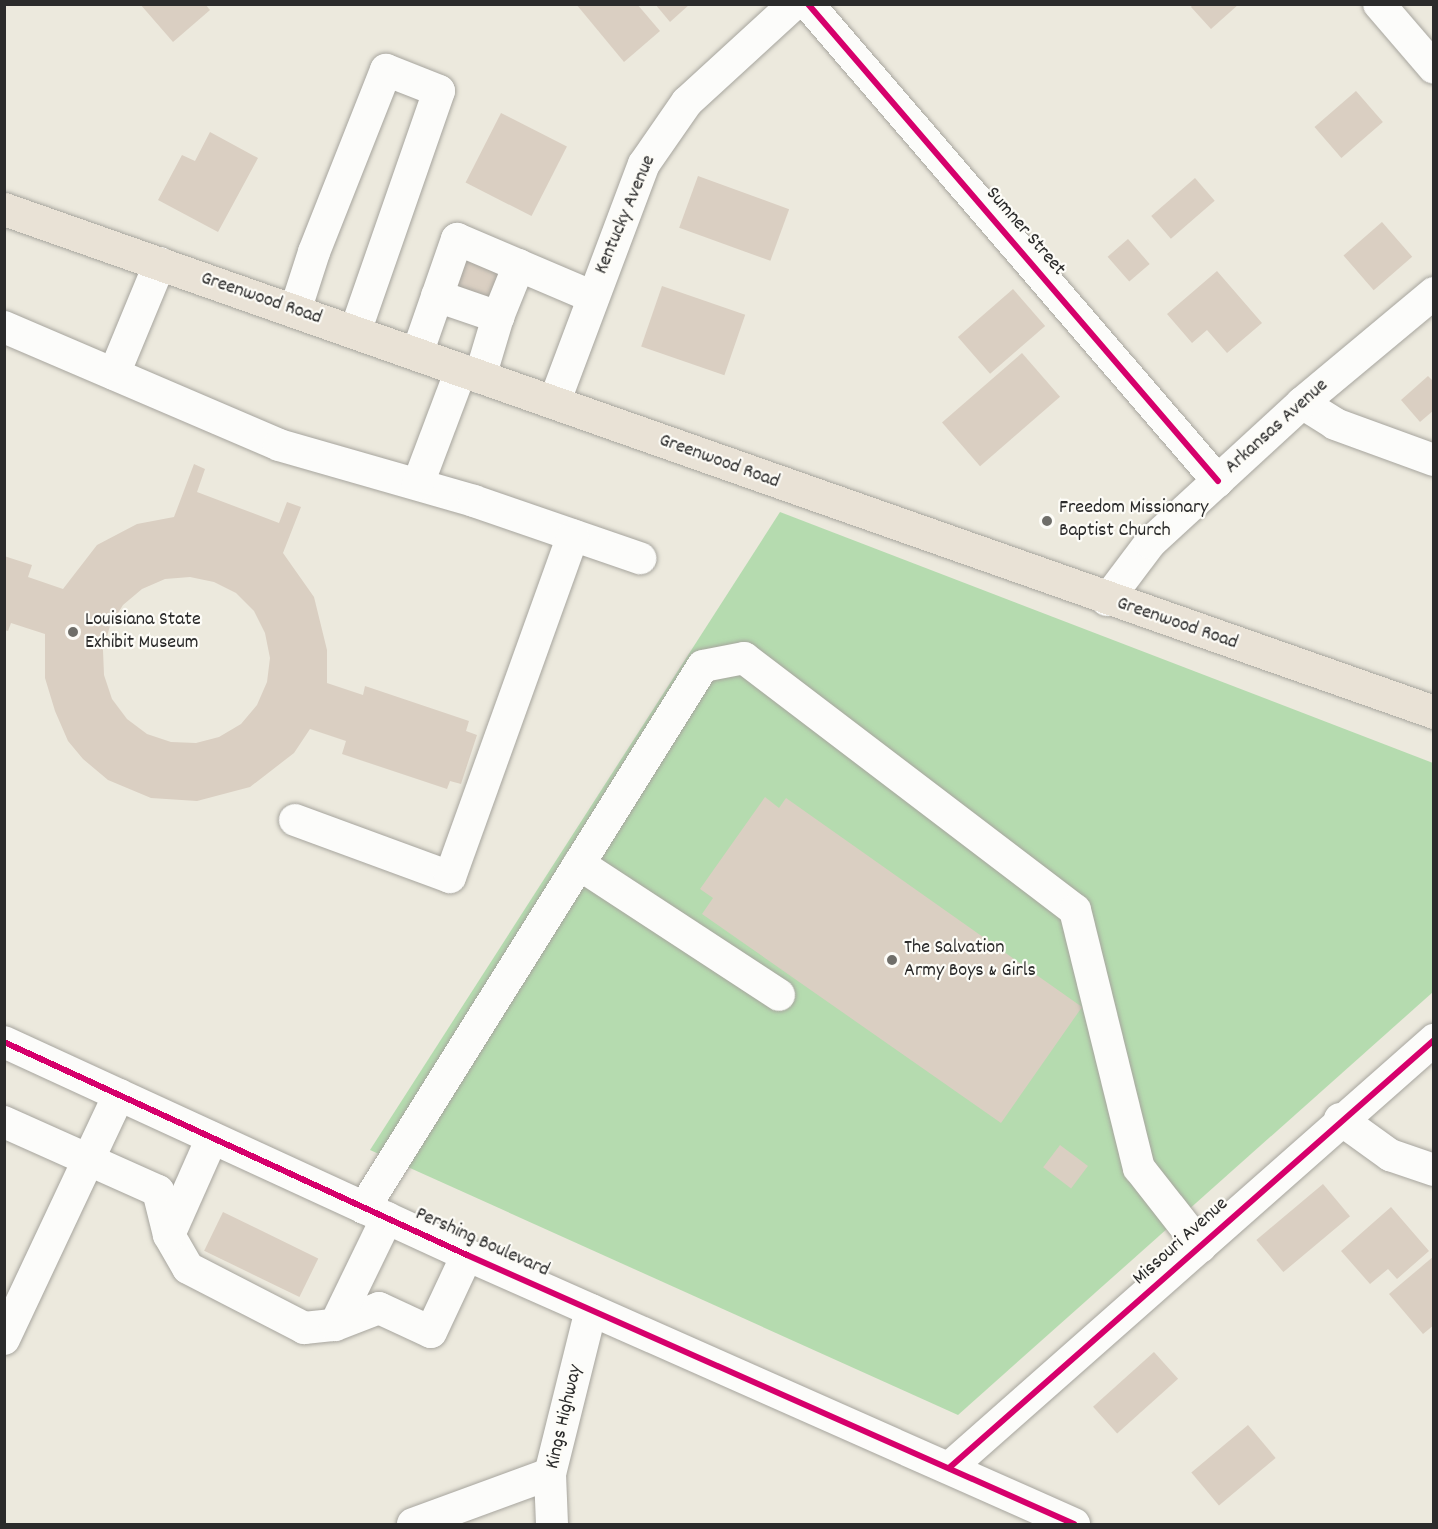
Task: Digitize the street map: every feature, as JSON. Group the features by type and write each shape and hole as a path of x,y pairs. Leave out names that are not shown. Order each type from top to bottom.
{"main road":[{"name":"Greenwood Road","path":"4,208 1107,600 1434,712"}],"street":[{"name":"Kentucky Avenue","path":"554,403 629,198 664,132 714,76 794,4"},
{"name":"Sumner Street","path":"808,4 1218,481"},
{"path":"1379,4 1434,68"},
{"path":"295,311 314,252 386,70 439,91 355,332"},
{"path":"417,354 457,239 593,297"},
{"path":"114,374 160,263"},
{"path":"418,484 498,317 519,265"},
{"name":"Arkansas Avenue","path":"1107,600 1150,543 1302,403 1434,293"},
{"path":"437,296 498,317"},
{"path":"4,327 279,445 418,484 640,558"},
{"path":"1302,403 1335,424 1434,460"},
{"path":"295,820 450,878 573,535"},
{"path":"335,1325 375,1213 579,864 703,666 744,658 1075,910 1139,1168 1201,1247"},
{"path":"579,864 779,995"},
{"name":"Missouri Avenue","path":"949,1468 1201,1247 1340,1119 1434,1040"},
{"name":"Pershing Boulevard","path":"4,1041 467,1255 1074,1524"},
{"path":"4,1340 119,1095"},
{"path":"1340,1119 1390,1155 1434,1170"},
{"path":"4,1122 158,1191 169,1235 188,1268 304,1328 335,1325 379,1308 431,1332 467,1255"},
{"path":"169,1235 212,1138"},
{"name":"Kings Highway","path":"552,1524 550,1474 591,1310"},
{"path":"413,1524 550,1474"}],"green space":[{"path":"780,512 1433,763 1433,992 958,1415 370,1150"}],"building":[{"path":"140,4 205,4 210,10 173,42"},
{"path":"576,4 637,4 660,31 624,62"},
{"path":"655,4 690,4 670,22"},
{"path":"1193,4 1239,4 1211,29 1191,7"},
{"path":"1356,91 1383,122 1341,158 1314,127"},
{"path":"501,113 567,147 532,216 466,182"},
{"path":"210,132 258,158 218,232 158,200 182,155 195,161"},
{"path":"698,176 789,209 770,261 679,228"},
{"path":"1195,178 1215,201 1171,239 1151,216"},
{"path":"1382,222 1412,257 1374,290 1344,255"},
{"path":"1128,239 1150,264 1129,282 1108,257"},
{"path":"465,257 500,270 487,303 453,291"},
{"path":"1217,271 1262,323 1227,353 1207,330 1192,343 1167,314"},
{"path":"662,286 745,315 724,375 641,347"},
{"path":"1013,289 1045,326 990,374 958,337"},
{"path":"1022,353 1060,397 980,466 942,423"},
{"path":"1428,376 1434,382 1434,410 1420,422 1401,400"},
{"name":"Louisiana State Exhibit Museum","path":"194,464 205,469 197,492 279,523 287,502 301,507 283,553 314,597 327,650 327,683 363,695 365,686 469,721 466,731 477,735 461,784 450,781 447,789 342,754 346,741 310,729 294,753 250,787 197,801 151,798 108,780 83,759 68,741 55,711 45,678 45,634 11,623 8,631 4,630 4,556 32,565 28,577 63,589 97,545 137,524 174,517","holes":["190,577 214,582 236,593 254,611 265,633 270,658 267,682 257,705 241,724 219,737 196,743 171,742 147,734 127,719 112,699 104,675 103,650 110,626 123,605 142,589 165,579"]},
{"name":"The Salvation Army Boys & Girls","path":"765,797 779,808 786,798 1082,1007 1001,1123 702,914 713,898 700,889"},
{"path":"1060,1145 1088,1166 1071,1188 1043,1167"},
{"path":"1323,1184 1350,1216 1283,1272 1256,1240"},
{"path":"1391,1207 1429,1251 1397,1279 1388,1269 1370,1284 1341,1251"},
{"path":"223,1212 318,1258 299,1297 204,1251"},
{"path":"1434,1256 1434,1325 1423,1334 1389,1294"},
{"path":"1154,1352 1178,1379 1117,1434 1093,1407"},
{"path":"1248,1425 1276,1458 1219,1506 1191,1473"}],"cycle path":[{"path":"808,4 1218,481"},
{"path":"949,1468 1434,1040"},
{"path":"4,1042 467,1255 1074,1524"}],"place":[{"name":"Freedom Missionary Baptist Church","path":"1047,521"},
{"name":"Louisiana State Exhibit Museum","path":"73,632"},
{"name":"The Salvation Army Boys & Girls","path":"892,960"}]}
